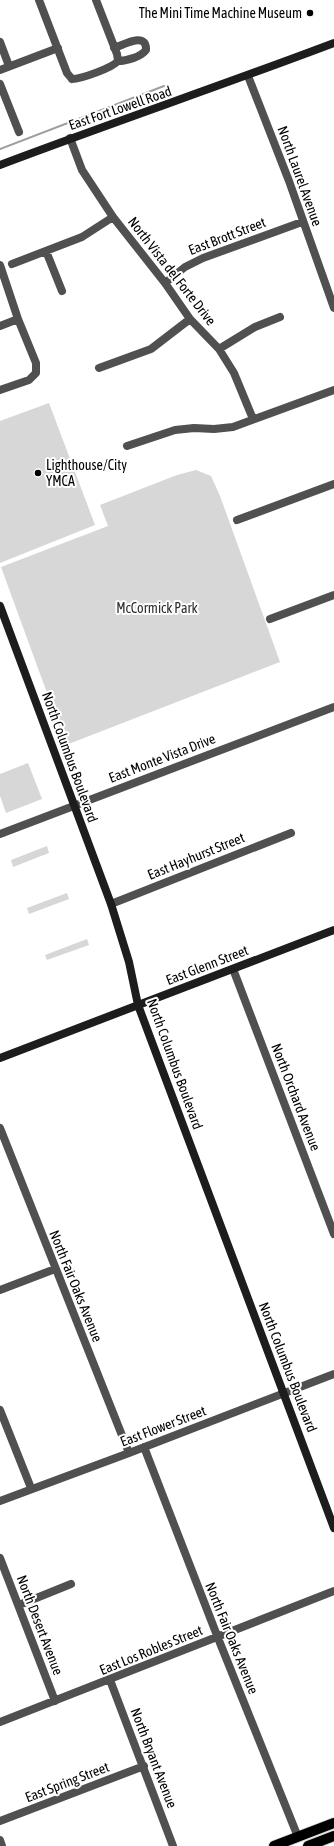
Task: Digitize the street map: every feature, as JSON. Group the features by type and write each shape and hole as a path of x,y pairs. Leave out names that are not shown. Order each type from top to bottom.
{"main road":[{"path":"274,1846 334,1824"},
{"path":"308,1846 334,1836"}],"street":[{"path":"39,0 71,80 113,65 118,61 126,60 142,54 146,50 146,44 142,40 137,39 114,48"},
{"path":"97,0 118,61"},
{"name":"East Fort Lowell Road","path":"0,166 70,138 248,76 334,43"},
{"path":"1,46 9,66"},
{"path":"0,70 58,48"},
{"name":"North Laurel Avenue","path":"248,76 289,181 302,222 334,308"},
{"path":"0,84 18,132"},
{"name":"North Vista del Forte Drive","path":"70,138 82,170 113,217 165,283 190,320 219,349 234,373 253,419"},
{"path":"12,264 82,237 113,217"},
{"name":"East Brott Street","path":"165,283 185,267 203,258 302,222"},
{"path":"46,251 62,291"},
{"path":"0,265 18,319 36,363 36,373 29,380 0,390"},
{"path":"219,349 255,327 280,317"},
{"path":"0,326 18,319"},
{"path":"99,368 151,349 190,320"},
{"path":"127,446 175,430 189,428 224,429 334,390"},
{"path":"237,520 334,484"},
{"path":"270,619 334,595"},
{"name":"North Columbus Boulevard","path":"1,611 111,904 129,962 138,1005 334,1528"},
{"name":"East Monte Vista Drive","path":"0,834 334,706"},
{"name":"East Hayhurst Street","path":"111,904 292,832"},
{"name":"East Glenn Street","path":"0,1058 334,931"},
{"name":"North Orchard Avenue","path":"233,969 334,1234"},
{"name":"North Fair Oaks Avenue","path":"0,1128 129,1453"},
{"path":"0,1290 55,1269"},
{"name":"East Flower Street","path":"0,1501 334,1374"},
{"path":"0,1410 31,1488"},
{"name":"North Fair Oaks Avenue","path":"144,1447 217,1637 298,1837"},
{"name":"North Desert Avenue","path":"0,1558 55,1701"},
{"path":"19,1605 71,1584"},
{"name":"East Los Robles Street","path":"0,1722 334,1591"},
{"name":"North Bryant Avenue","path":"110,1680 144,1766 173,1846"},
{"name":"East Spring Street","path":"0,1821 144,1766"},
{"path":"0,1840 2,1846"}],"green space":[{"name":"Lighthouse/City YMCA","path":"49,403 95,525 0,563 0,421"},
{"name":"McCormick Park","path":"196,470 211,476 220,496 280,662 66,745 1,567 108,526 100,505 177,475"},
{"path":"28,763 42,799 6,813 0,796 0,774"},
{"path":"47,846 49,853 13,867 11,860"},
{"path":"67,893 69,899 29,914 27,908"},
{"path":"87,939 89,945 47,960 45,955"}],"waterway":[{"path":"0,149 164,86"}],"place":[{"name":"The Mini Time Machine Museum","path":"310,13"},
{"name":"Lighthouse/City YMCA","path":"38,473"}]}
